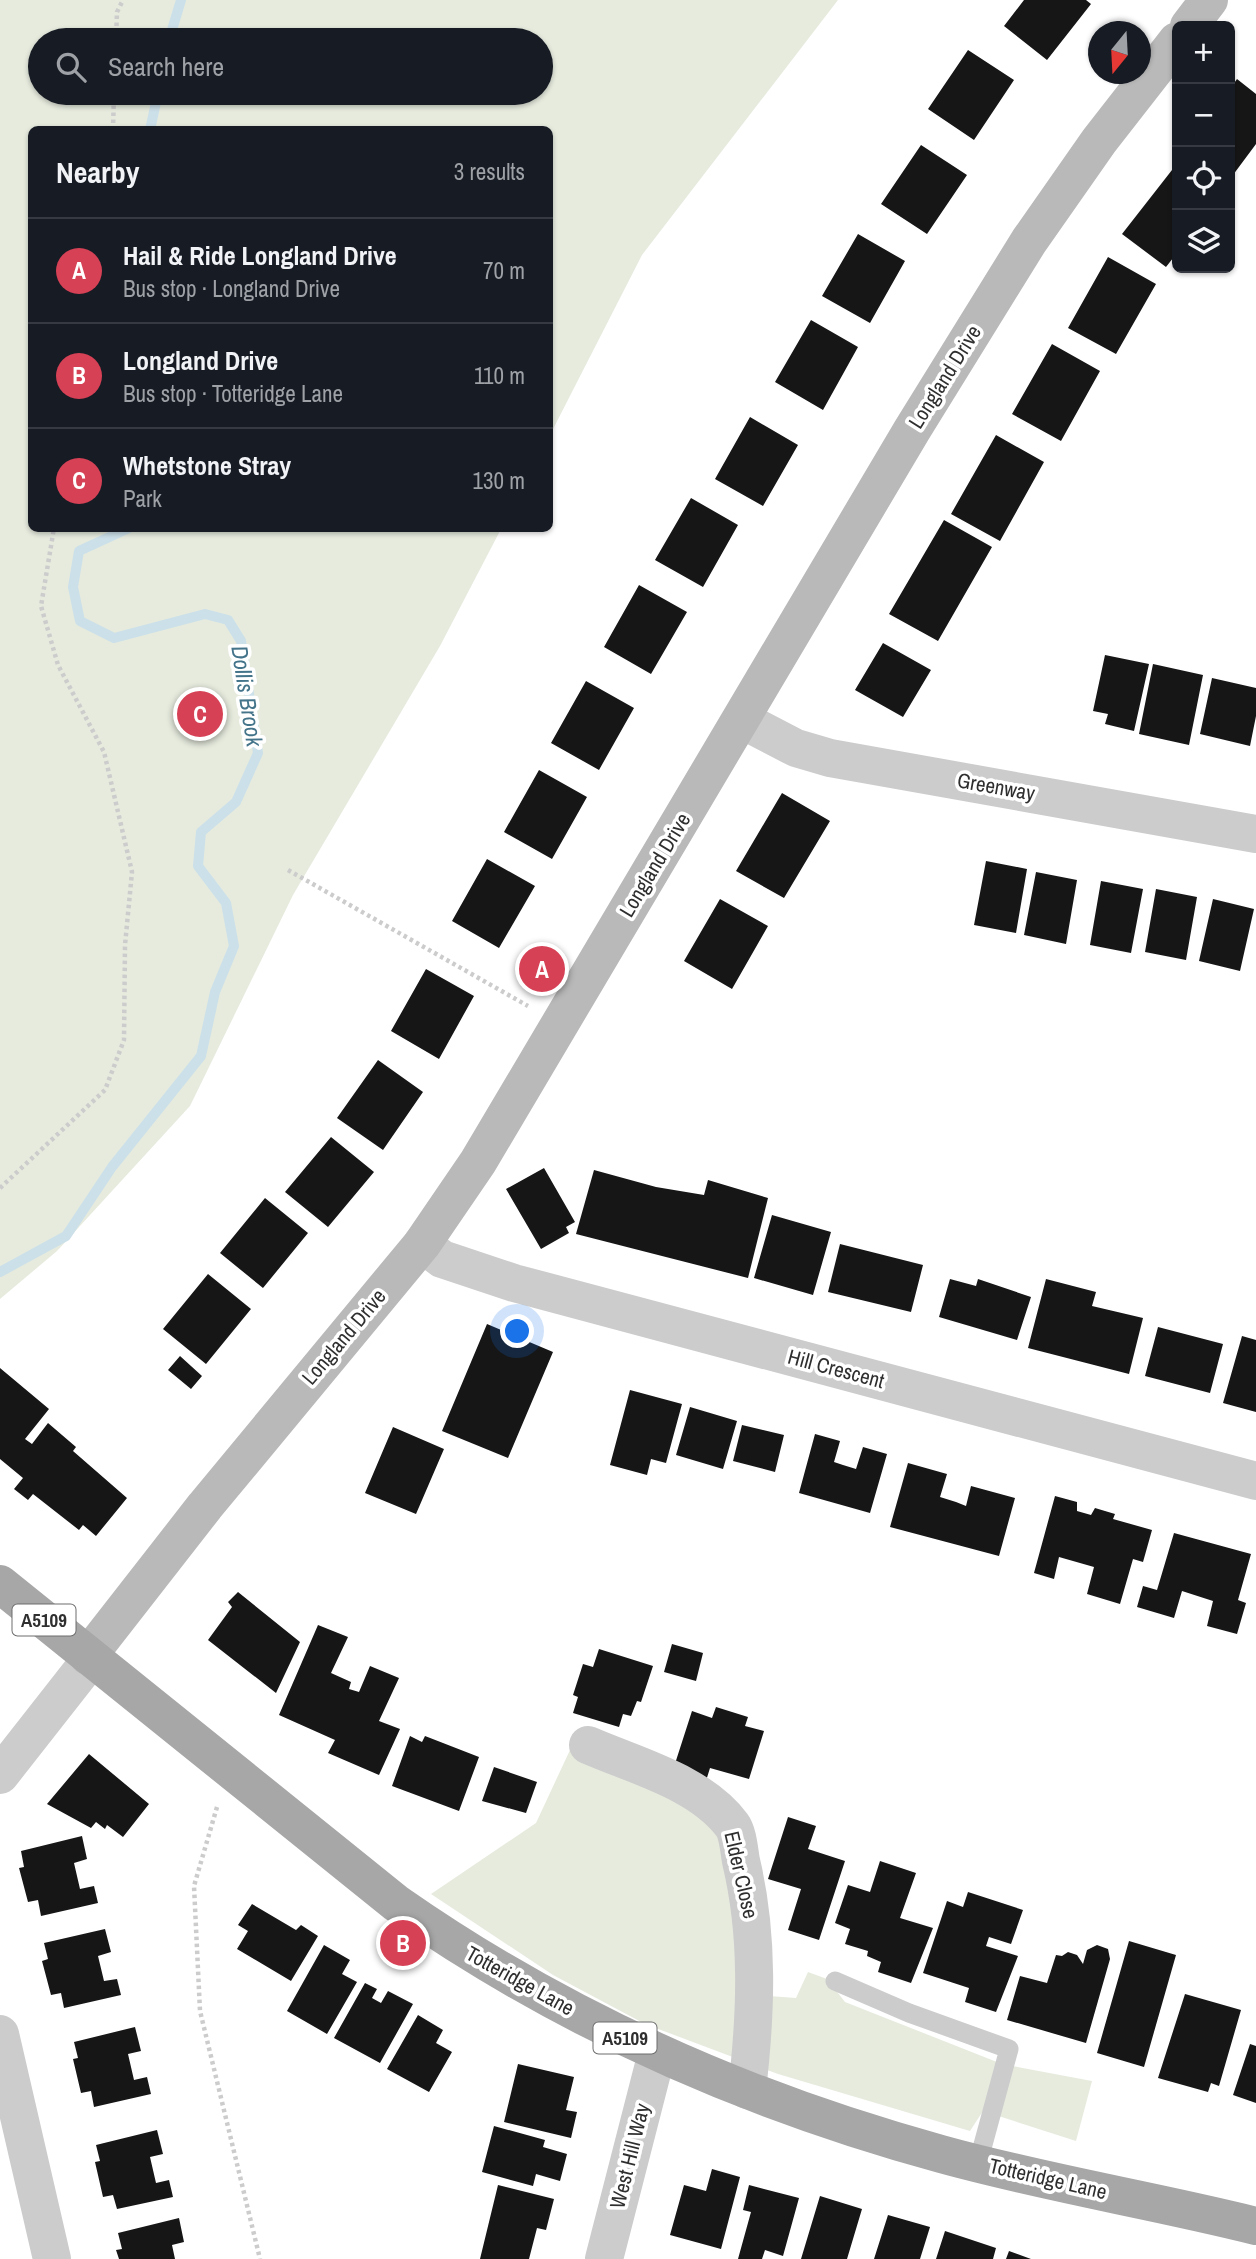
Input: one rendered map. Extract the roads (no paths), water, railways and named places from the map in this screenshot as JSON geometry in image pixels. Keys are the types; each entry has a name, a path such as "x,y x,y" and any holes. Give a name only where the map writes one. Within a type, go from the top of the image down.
{"main road":[{"name":"Totteridge Lane","path":"0,1584 396,1903 462,1949 657,2053 747,2090 853,2127 978,2163 1256,2226"}],"street":[{"path":"1193,21 1209,0"},
{"name":"Longland Drive","path":"90,1658 205,1506 422,1244 478,1163 912,430 1029,242 1099,141 1172,47"},
{"name":"Greenway","path":"742,720 796,748 830,758 1256,834"},
{"name":"Hill Crescent","path":"422,1244 442,1259 514,1283 1256,1481"},
{"path":"0,1775 90,1658"},
{"name":"Elder Close","path":"588,1745 698,1793 733,1826 752,1905 755,1957 747,2090"},
{"path":"0,2034 52,2259"},
{"name":"West Hill Way","path":"604,2259 657,2053"}],"lane":[{"path":"835,1981 909,2013 1009,2049 978,2163"}],"waterway":[{"name":"Dollis Brook","path":"173,28 181,0"},
{"name":"Dollis Brook","path":"151,126 155,105"},
{"name":"Dollis Brook","path":"0,1272 66,1236 112,1167 201,1056 215,992 234,946 226,903 198,866 201,832 236,802 258,753 241,641 228,620 205,614 114,638 80,621 73,587 79,551 120,532"}],"place":[{"name":"Whetstone Stray","path":"200,714"},
{"name":"Hail & Ride Longland Drive","path":"542,969"},
{"name":"Longland Drive","path":"403,1943"}]}
